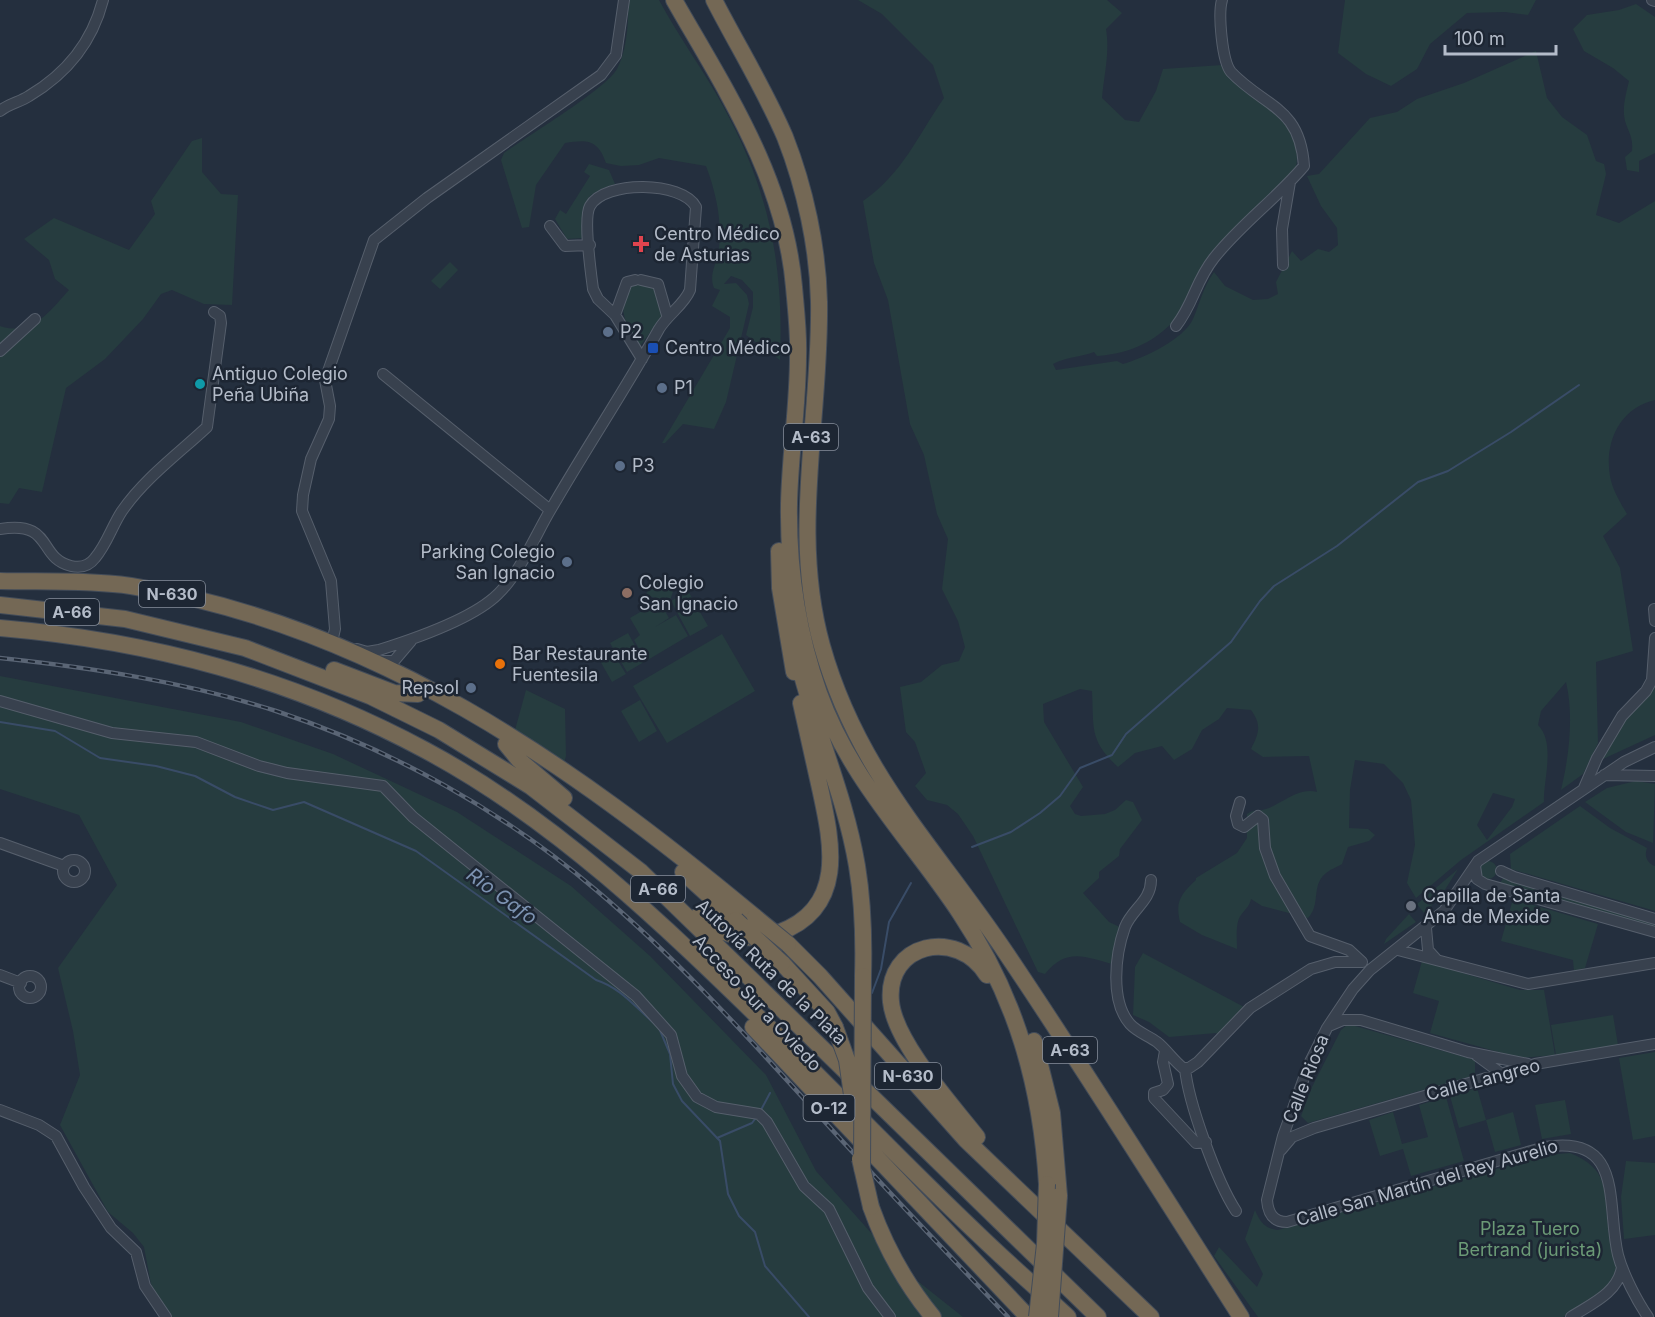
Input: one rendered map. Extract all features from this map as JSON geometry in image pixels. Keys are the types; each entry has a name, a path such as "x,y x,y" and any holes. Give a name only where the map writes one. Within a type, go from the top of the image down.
{"highway":[{"name":"A-63","path":"674,0 724,83 761,157 777,201 794,284 799,356 789,504 790,552 797,607 807,654 835,732 855,768 874,799 960,913 991,965 1018,1025 1029,1065 1044,1143 1047,1184 1045,1244 1037,1317"},
{"name":"A-63","path":"714,0 785,139 813,239 819,300 819,361 807,486 806,532 810,579 821,644 835,687 867,758 939,863 1004,950 1241,1317"},
{"path":"640,871 713,928 738,936 767,936 785,930 811,911 825,890 832,865 832,843 785,629 779,551 794,284"},
{"path":"779,551 788,615 804,682 827,751 857,866 864,939 862,1169"},
{"name":"N-630","path":"0,581 129,586 249,615 335,643 383,662 435,690 531,748 658,837 788,944 820,976 966,1140 1151,1317"},
{"name":"Autovía Ruta de la Plata","path":"0,605 125,620 214,639 318,674 429,724 530,786 640,871 1099,1317"},
{"name":"A-66","path":"0,628 75,634 168,652 238,671 360,718 426,750 477,781 532,819 631,898 710,971 981,1238 1068,1317"},
{"path":"214,639 243,643 310,662 368,681 394,693 418,694"},
{"path":"506,744 519,760 566,800 603,841"},
{"name":"N-630","path":"579,780 782,963 827,1012 835,1026 847,1060 862,1169 871,1208 893,1262 933,1317"},
{"path":"939,863 996,954 1026,1016 1042,1070 1052,1113 1059,1196 1050,1317"},
{"name":"Acceso Sur a Oviedo","path":"631,898 1028,1317"},
{"path":"1029,1065 995,988 973,957 953,947 934,945 915,952 901,965 893,981 890,1000 896,1022 904,1038 934,1082 1034,1204"},
{"path":"1193,1242 1248,1317"}],"street":[{"path":"0,111 25,99 59,76 89,38 103,0"},
{"path":"624,0 616,55 611,66 427,198 374,240 325,380 330,406 329,419 311,459 303,495 302,511 331,581 335,643 367,652 392,646 469,614 499,594 642,359 667,315 687,298 690,290 696,213 693,202 667,189 616,189 603,194 589,207 593,289 598,298 615,315 642,359"},
{"path":"1176,326 1188,311 1198,280 1213,259 1257,211 1290,182 1304,166 1303,154 1294,128 1275,105 1230,70 1222,43 1222,0"},
{"path":"1282,265 1282,229 1290,182"},
{"path":"550,225 565,246 590,245"},
{"path":"615,315 627,282 638,280 658,284 667,315"},
{"path":"0,529 14,526 30,529 41,536 54,557 64,564 82,567 93,561 122,511 156,472 207,427 221,323 220,316 214,312"},
{"path":"0,351 35,319"},
{"path":"383,374 550,510"},
{"path":"1654,609 1655,621"},
{"path":"383,662 421,634"},
{"path":"1584,789 1597,758 1622,716 1646,691 1652,680 1655,638"},
{"path":"383,662 392,646"},
{"path":"0,701 112,733 196,742 259,766 383,786 412,817 636,996 671,1035 682,1076 697,1097 716,1107 759,1114 767,1122 804,1186 829,1209 868,1288 890,1317"},
{"path":"1655,747 1604,775 1475,866 1475,875 1486,883 1655,932"},
{"path":"1604,775 1655,776"},
{"path":"1240,802 1236,816 1238,824 1244,827 1258,816 1263,820 1266,848 1275,876 1310,936 1349,950 1370,970"},
{"path":"0,843 64,866"},
{"path":"1486,883 1499,878 1503,846"},
{"path":"1487,858 1514,878 1655,919"},
{"name":"Calle Riosa","path":"1268,1210 1267,1200 1293,1107 1309,1064 1327,1028 1353,989 1370,970 1426,928 1444,911 1458,892 1465,877 1475,866"},
{"path":"1150,880 1146,899 1125,928 1119,962 1118,999 1122,1015 1132,1027 1160,1044 1165,1052 1185,1068 1189,1098 1226,1195 1236,1211"},
{"name":"Calle Riosa","path":"1458,892 1486,883"},
{"path":"1426,928 1428,950 1437,960"},
{"path":"1398,950 1528,984 1655,963"},
{"path":"1185,1068 1198,1062 1250,1008 1311,969 1335,962 1361,962"},
{"path":"0,975 21,982"},
{"path":"1353,989 1351,1011 1361,1020"},
{"path":"1327,1028 1343,1020 1361,1020 1468,1052 1535,1064"},
{"name":"Calle Langreo","path":"1278,1155 1292,1137 1314,1128 1535,1064 1655,1044"},
{"path":"1165,1052 1163,1062 1168,1084 1163,1090 1154,1093 1154,1098 1196,1143 1200,1145 1206,1142"},
{"path":"1468,1052 1502,1074"},
{"path":"1479,1080 1483,1061"},
{"path":"1293,1107 1296,1118 1304,1126 1314,1128"},
{"path":"0,1110 39,1125 56,1136 84,1187 111,1228 136,1252 145,1286 165,1317"},
{"name":"Calle San Martín del Rey Aurelio","path":"1268,1210 1274,1218 1287,1222 1545,1147 1568,1144 1592,1155 1609,1176 1614,1233 1622,1267 1648,1317"},
{"path":"1571,1317 1613,1289 1621,1277 1622,1267"},
{"path":"1613,1289 1626,1291 1637,1299"}],"green space":[{"path":"628,0 659,0 723,106 739,137 762,198 776,260 779,292 780,360 746,335 753,307 753,292 742,280 731,276 724,284 736,283 747,295 749,304 726,402 714,429 683,424 665,443 662,443 730,328 730,317 712,306 720,290 714,288 712,278 718,253 720,227 715,196 706,166 659,158 639,165 621,166 606,163 603,155 591,143 580,141 565,143 536,185 529,227 522,228 501,160 504,153 610,78 617,69 623,53 627,35"},
{"path":"858,0 1107,0 1122,13 1106,29 1107,55 1102,98 1125,120 1139,122 1156,91 1163,69 1222,65 1272,110 1292,135 1296,150 1296,168 1245,220 1186,307 1170,325 1150,340 1127,351 1097,356 1094,352 1068,358 1053,364 1056,370 1117,361 1123,364 1162,347 1181,334 1193,319 1207,283 1214,272 1225,286 1253,300 1268,299 1278,294 1276,282 1292,251 1301,261 1318,249 1329,252 1338,245 1337,228 1321,206 1307,176 1319,174 1370,118 1397,112 1417,99 1464,83 1536,51 1547,98 1562,117 1587,135 1596,161 1604,164 1606,174 1596,215 1619,223 1655,201 1655,400 1632,410 1617,428 1612,439 1610,476 1614,491 1627,514 1603,536 1620,568 1633,651 1596,662 1598,743 1583,774 1561,790 1570,736 1570,708 1566,682 1541,711 1538,725 1543,733 1548,752 1544,802 1461,860 1416,898 1407,883 1415,845 1411,800 1403,783 1384,764 1355,760 1350,790 1349,828 1368,829 1375,835 1369,841 1348,847 1342,864 1325,874 1318,884 1314,907 1308,918 1262,906 1251,899 1238,922 1237,949 1202,935 1180,922 1178,909 1180,898 1196,878 1237,853 1247,838 1247,814 1272,807 1303,792 1317,792 1309,756 1263,757 1251,749 1258,725 1251,710 1227,708 1219,719 1202,730 1192,749 1174,760 1162,746 1135,753 1118,767 1102,749 1095,733 1092,691 1080,689 1043,704 1044,722 1083,787 1070,806 1075,814 1081,816 1105,814 1115,810 1126,800 1133,802 1142,820 1120,849 1119,856 1099,872 1099,878 1083,893 1109,922 1122,928 1115,965 1077,956 1061,960 1045,974 1038,972 973,836 958,814 947,805 927,800 915,786 926,773 915,742 906,732 900,687 921,682 942,665 959,661 965,647 958,621 942,589 948,539 937,514 924,455 910,424 888,300 874,263 863,201 889,179 944,98 933,65 882,14","holes":["1493,793 1515,799 1512,807 1487,840 1477,825"]},
{"path":"1345,0 1536,0 1528,15 1505,12 1467,13 1430,44 1417,69 1391,86 1366,74 1338,53"},
{"path":"1636,4 1655,17 1655,153 1639,161 1639,172 1627,170 1625,157 1632,151 1632,140 1624,113 1629,81 1613,68 1584,51 1573,29 1587,15 1619,10"},
{"path":"202,138 202,172 221,194 238,195 232,305 204,304 172,290 161,294 143,319 105,359 66,388 42,492 19,488 9,504 0,503 0,326 22,328 31,325 47,314 69,290 55,279 49,260 24,239 54,218 129,250 155,214 151,201 192,141"},
{"path":"589,164 609,170 615,184 593,194 588,199 585,210 584,238 567,239 555,219 560,210 566,214 590,176 584,172"},
{"path":"450,262 458,270 440,289 431,281"},
{"path":"633,283 654,285 662,312 661,317 641,345 632,335 623,307"},
{"path":"651,581 674,589 669,603 646,595"},
{"path":"688,591 708,626 690,636 671,601"},
{"path":"659,601 669,618 655,627 676,615 688,636 646,661 634,640 640,635 630,618"},
{"path":"628,633 644,662 627,672 610,643"},
{"path":"722,634 755,691 667,743 633,686"},
{"path":"612,651 626,674 612,682 599,659"},
{"path":"1655,675 1655,735 1603,759 1601,754"},
{"path":"0,676 241,722 333,754 457,812 571,886 650,956 766,1075 816,1171 905,1271 963,1317 169,1317 151,1284 144,1247 133,1233 108,1212 60,1125 80,1075 73,1031 58,968 117,885 79,815 0,789"},
{"path":"526,690 565,709 566,756 564,763 515,730"},
{"path":"640,700 657,731 639,742 621,711"},
{"path":"1636,781 1655,784 1653,843 1626,832 1585,802 1607,788"},
{"path":"1580,806 1610,828 1647,848 1647,859 1655,866 1655,911 1511,869 1510,854"},
{"path":"1488,861 1494,864 1497,870 1494,876 1488,879 1482,876 1479,870 1482,864"},
{"path":"1458,869 1441,896 1424,913 1417,904"},
{"path":"1504,877 1655,923 1655,928 1500,883"},
{"path":"1513,899 1598,924 1585,968 1574,971 1573,960 1501,941"},
{"path":"1409,914 1416,922 1384,944 1386,939"},
{"path":"1143,953 1244,1007 1218,1035 1216,1033 1169,1037 1149,1022 1133,1015 1135,967"},
{"path":"1422,961 1520,990 1544,990 1555,1055 1520,1058 1430,1033 1439,1001 1413,993"},
{"path":"1613,1015 1618,1045 1556,1055 1551,1025"},
{"path":"1348,1024 1475,1060 1475,1075 1308,1123 1301,1116 1312,1087 1341,1030"},
{"path":"1655,1052 1655,1136 1633,1140 1619,1058"},
{"path":"1477,1088 1486,1120 1459,1128 1450,1096"},
{"path":"1446,1097 1464,1161 1411,1176 1403,1149 1380,1156 1369,1120 1393,1112 1402,1144 1428,1137 1419,1105"},
{"path":"1565,1100 1571,1134 1542,1139 1535,1105"},
{"path":"1513,1112 1521,1145 1495,1152 1486,1120"},
{"name":"Plaza Tuero Bertrand (jurista)","path":"1570,1153 1592,1166 1602,1182 1605,1191 1610,1244 1618,1273 1611,1285 1563,1317 1258,1317 1214,1256 1219,1247 1257,1287 1263,1274 1245,1239 1255,1210 1264,1224 1278,1230 1547,1155"},
{"path":"1626,1161 1655,1163 1655,1235 1624,1239 1621,1197"}],"waterway":[{"path":"972,847 1011,832 1040,813 1060,796 1080,768 1112,755 1126,734 1231,642 1260,601 1274,586 1337,546 1418,482 1448,471 1511,432 1579,385"},
{"name":"Río Gafo","path":"0,722 55,731 100,758 156,766 195,776 235,797 273,810 304,802 416,851 596,980 620,993 655,1024"},
{"path":"872,993 881,969 889,922 911,883"},
{"name":"Río Gafo","path":"659,1028 670,1054 673,1084 682,1101 720,1141 728,1194 739,1216 755,1232 765,1266 809,1317"},
{"path":"762,1108 770,1093"},
{"path":"717,1138 752,1123 755,1119"}],"railway":[{"path":"0,658 140,677 208,692 276,711 319,726 403,764 444,785 523,834 596,890 699,986 1008,1317"}],"place":[{"name":"Centro Médico de Asturias","path":"641,244"},
{"name":"P2","path":"608,332"},
{"name":"Centro Médico","path":"653,348"},
{"name":"Antiguo Colegio Peña Ubiña","path":"200,384"},
{"name":"P1","path":"662,388"},
{"name":"P3","path":"620,466"},
{"name":"Parking Colegio San Ignacio","path":"567,562"},
{"name":"Colegio San Ignacio","path":"627,593"},
{"name":"Bar Restaurante Fuentesila","path":"500,664"},
{"name":"Repsol","path":"471,688"},
{"name":"Capilla de Santa Ana de Mexide","path":"1411,906"}]}
